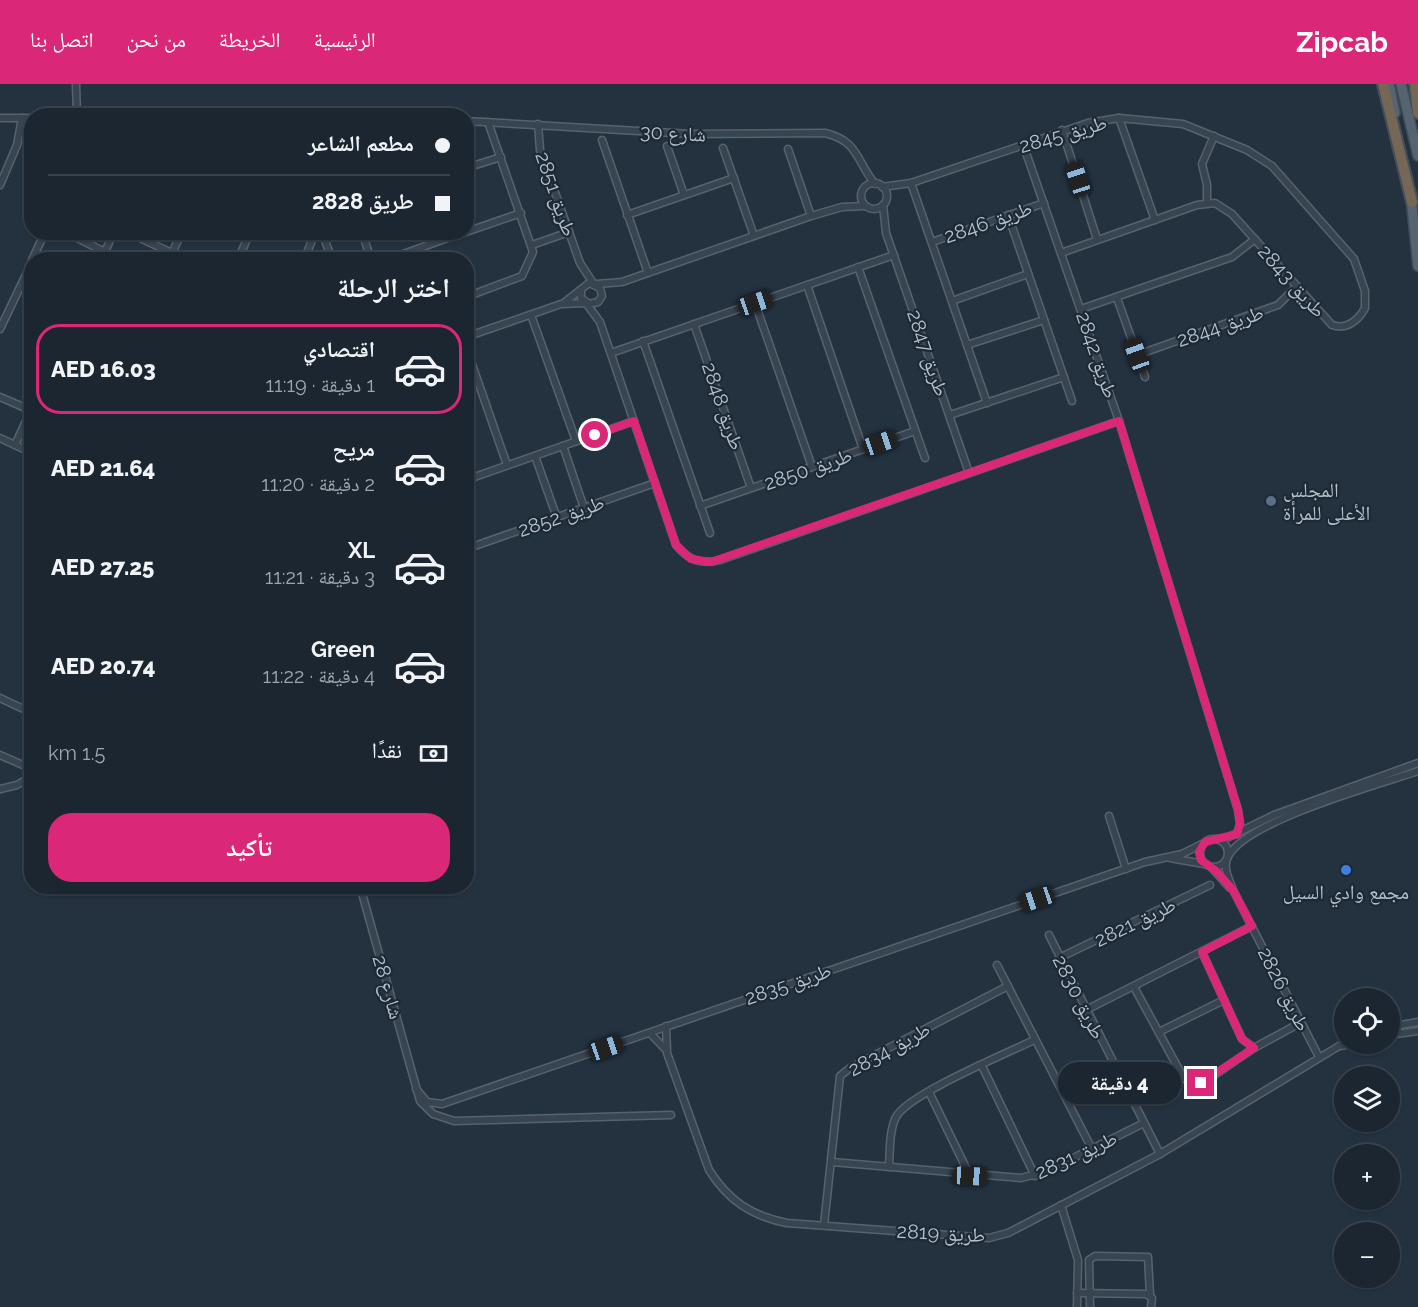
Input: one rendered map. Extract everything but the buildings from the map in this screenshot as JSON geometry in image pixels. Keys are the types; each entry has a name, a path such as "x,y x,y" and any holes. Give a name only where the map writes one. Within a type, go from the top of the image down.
{"highway":[{"path":"1383,84 1412,202"},
{"path":"1415,84 1418,113"}],"main road":[{"path":"1389,84 1412,202 1418,267"},
{"path":"1401,84 1418,156"}],"street":[{"path":"75,84 76,108"},
{"path":"0,118 22,118 17,146 0,185"},
{"path":"1119,118 1155,220"},
{"name":"طريق 2845","path":"865,187 909,183 1062,130 1119,118 1183,124 1247,150 1272,166 1354,259 1365,291"},
{"name":"شارع 30","path":"474,121 700,135 825,133 849,143 856,150 864,168 879,185 884,201"},
{"path":"474,294 522,276 530,262 532,245 488,122"},
{"name":"طريق 2851","path":"538,124 540,150 568,232 580,263 595,284"},
{"path":"1062,130 1097,240"},
{"path":"1061,253 1207,202 1207,185 1202,164 1214,136"},
{"path":"602,140 648,273"},
{"name":"طريق 2842","path":"1023,144 1119,421 1238,810 1240,824 1237,834"},
{"path":"667,146 684,195"},
{"path":"723,148 754,236"},
{"path":"788,149 811,216"},
{"path":"474,165 501,157"},
{"name":"شارع 30","path":"864,168 865,187"},
{"path":"627,215 734,178"},
{"name":"طريق 2845","path":"868,207 884,201 909,183"},
{"name":"طريق 2846","path":"909,183 932,242 987,403"},
{"path":"842,207 861,193 865,187"},
{"name":"طريق 2847","path":"861,193 886,233 969,473"},
{"name":"طريق 2847","path":"884,201 886,233"},
{"name":"طريق 2843","path":"1207,202 1225,208 1296,287 1336,327 1353,323 1362,314 1365,308 1365,291"},
{"name":"طريق 2846","path":"932,242 1044,203"},
{"path":"474,334 561,304 582,289 595,284 622,282 842,207 868,207"},
{"path":"474,229 521,213"},
{"name":"طريق 2842","path":"1008,215 1072,401"},
{"path":"532,245 568,232"},
{"path":"1081,309 1232,257 1255,239"},
{"path":"81,240 105,252 110,240"},
{"path":"145,240 170,252"},
{"path":"409,252 443,240"},
{"path":"611,353 894,255"},
{"name":"طريق 2851","path":"580,263 582,289"},
{"path":"858,267 925,458"},
{"path":"952,301 1028,274"},
{"path":"0,329 24,278"},
{"path":"561,304 586,303 592,305 622,282"},
{"path":"595,284 601,298 600,322"},
{"path":"807,285 863,449"},
{"name":"طريق 2844","path":"1137,355 1278,305 1296,287"},
{"path":"582,289 581,298 600,322 676,545 691,559 700,562 720,560 1119,421"},
{"path":"1117,298 1145,377"},
{"path":"755,303 812,467"},
{"path":"531,315 576,441"},
{"path":"967,345 1044,320"},
{"name":"طريق 2848","path":"694,324 751,488"},
{"path":"644,341 710,533"},
{"path":"474,370 507,465"},
{"path":"950,415 1064,377"},
{"path":"0,397 24,406"},
{"path":"474,477 634,421"},
{"path":"15,445 24,425"},
{"name":"طريق 2850","path":"700,506 915,431"},
{"path":"0,438 24,449"},
{"path":"563,446 584,508"},
{"path":"535,456 557,518"},
{"name":"طريق 2852","path":"474,546 655,483"},
{"path":"0,698 24,709"},
{"path":"0,755 24,766"},
{"path":"1418,763 1274,815 1252,830 1235,846 1222,865 1209,867 1199,856 1202,844 1208,839 1217,839 1252,830 1418,771"},
{"path":"0,789 24,781"},
{"name":"طريق 2842","path":"1238,810 1252,830"},
{"path":"1109,816 1126,869"},
{"path":"1217,839 1226,846 1227,858"},
{"name":"طريق 2835","path":"416,1089 427,1102 442,1104 1202,844"},
{"name":"طريق 2835","path":"1167,857 1196,861 1209,867"},
{"name":"طريق 2826","path":"1227,858 1226,866 1233,890 1319,1057"},
{"name":"طريق 2826","path":"1209,867 1233,890"},
{"name":"طريق 2821","path":"1059,958 1210,885"},
{"name":"شارع 28","path":"362,894 416,1089 426,1109 442,1119 454,1121 670,1115"},
{"path":"1086,1010 1252,926"},
{"name":"طريق 2830","path":"1049,935 1160,1154"},
{"path":"1202,952 1242,1039 1254,1048"},
{"path":"997,965 1092,1149"},
{"name":"طريق 2834","path":"824,1225 832,1162 837,1087 845,1071 1008,986"},
{"path":"1134,987 1185,1079 1194,1084 1207,1080 1254,1048 1300,1023"},
{"path":"1159,1032 1224,1000"},
{"path":"1400,1025 1418,1022"},
{"path":"1407,1023 1408,1032"},
{"name":"طريق 2819","path":"666,1026 667,1053 701,1153 719,1185 730,1198 758,1215 787,1222 989,1238 1008,1233 1160,1154 1334,1049"},
{"path":"1400,1033 1418,1031"},
{"name":"طريق 2819","path":"650,1032 667,1053"},
{"path":"889,1167 898,1114 907,1105 1034,1040"},
{"path":"982,1066 1035,1176"},
{"path":"929,1092 970,1176"},
{"name":"طريق 2831","path":"832,1162 970,1176 1021,1178 1035,1176 1144,1123"},
{"path":"1061,1205 1078,1260 1077,1307"},
{"path":"1090,1307 1091,1257 1146,1256 1149,1260 1151,1307"},
{"path":"1077,1293 1150,1295"}],"place":[{"name":"المجلس الأعلى للمرأة","path":"1271,501"},
{"name":"مجمع وادي السيل","path":"1346,870"}],"route":[{"path":"595,435 634,421 676,545 691,559 711,562 1119,421 1238,810 1240,824 1237,834 1208,839 1202,844 1199,856 1203,863 1216,871 1233,890 1252,926 1202,952 1242,1039 1254,1048 1201,1083"}]}
